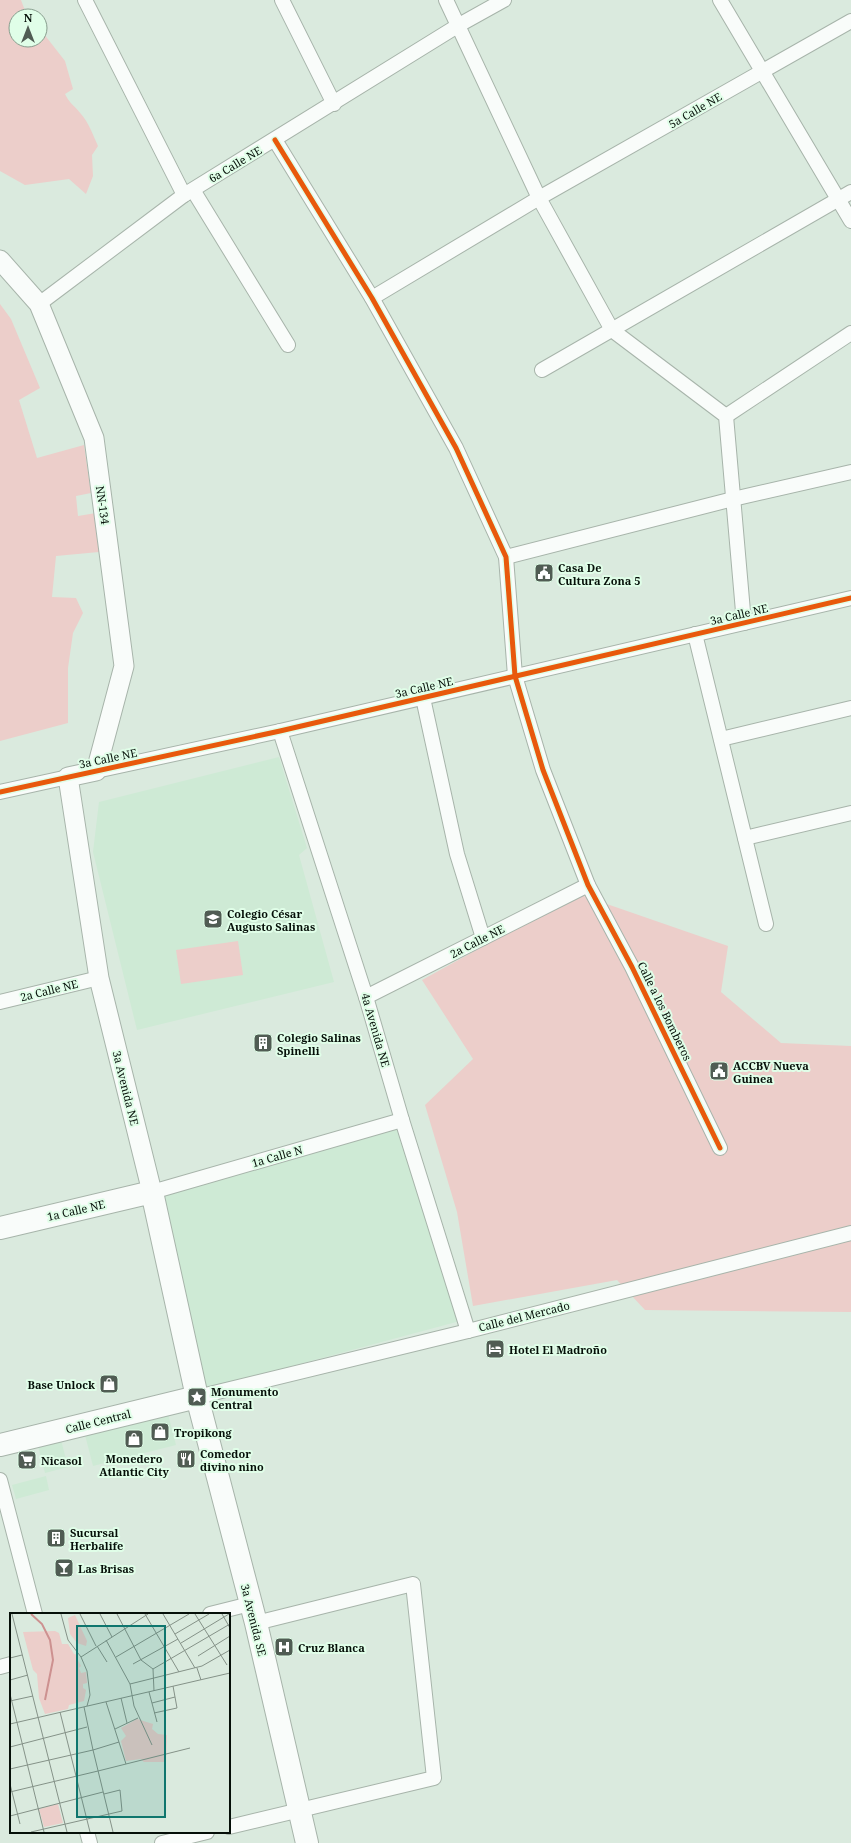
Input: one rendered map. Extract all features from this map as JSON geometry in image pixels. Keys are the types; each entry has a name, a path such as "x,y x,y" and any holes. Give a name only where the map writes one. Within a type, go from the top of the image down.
{"highway":[{"name":"1a Calle NE","path":"0,1228 152,1192"},
{"name":"3a Avenida NE","path":"152,1192 197,1397"},
{"name":"Calle Central","path":"0,1445 197,1397"},
{"name":"3a Avenida SE","path":"197,1397 253,1614 307,1843"}],"street":[{"path":"85,0 188,192 288,345"},
{"path":"282,0 334,104"},
{"path":"446,0 539,198 612,330 726,416 744,623"},
{"name":"6a Calle NE","path":"39,304 188,192 504,0"},
{"path":"720,0 764,71 851,221"},
{"name":"5a Calle NE","path":"372,298 539,198 851,21"},
{"path":"275,140 372,298 456,448 506,557 733,499 851,472"},
{"path":"542,370 851,192"},
{"name":"NN-134","path":"0,260 39,304 94,438 124,666 96,771"},
{"path":"726,416 851,333"},
{"name":"Calle a los Bomberos","path":"506,557 514,676 543,770 588,885 632,967 720,1148"},
{"name":"3a Calle NE","path":"0,792 280,731 851,598"},
{"path":"695,634 766,924"},
{"path":"423,698 457,854 483,938"},
{"path":"721,739 851,708"},
{"name":"4a Avenida NE","path":"280,731 366,997 402,1120 468,1331"},
{"name":"3a Avenida NE","path":"68,777 99,978 152,1192"},
{"path":"745,838 850,815"},
{"name":"2a Calle NE","path":"366,997 588,885"},
{"name":"2a Calle NE","path":"0,1002 99,978"},
{"name":"1a Calle N","path":"152,1192 402,1120"},
{"name":"Calle del Mercado","path":"197,1397 468,1331 851,1232"},
{"path":"0,1480 35,1613"},
{"path":"230,1614 253,1614 413,1584 434,1778 230,1827"},
{"path":"0,1666 10,1664"},
{"path":"87,1833 90,1843"},
{"path":"162,1843 203,1833"}],"shaded area":[{"path":"0,0 21,0 24,8 8,8 8,48 48,48 48,39 65,61 73,89 65,94 68,100 86,121 98,146 92,155 93,176 86,194 69,179 25,185 0,171"},
{"path":"0,304 11,319 40,388 19,400 37,458 84,445 91,493 76,496 78,516 96,513 99,552 56,556 52,597 76,598 83,613 73,633 68,668 68,723 0,741"},
{"name":"Colegio César Augusto Salinas","path":"279,757 307,848 299,855 334,982 137,1030 93,852 99,802"},
{"path":"578,894 728,946 721,992 781,1043 851,1046 851,1312 645,1310 617,1280 473,1306 457,1212 425,1105 473,1059 422,980"},
{"path":"238,941 243,975 181,984 176,950"},
{"path":"401,1122 460,1321 199,1391 152,1192"},
{"path":"168,1414 176,1445 93,1466 85,1435"},
{"path":"61,1440 68,1467 45,1473 38,1446"},
{"path":"46,1476 49,1490 16,1499 12,1485"}],"cycle path":[{"path":"275,140 372,298 456,448 506,557 515,676 543,770 588,885 632,967 720,1148"},
{"path":"0,792 280,731 851,598"}],"place":[{"name":"Casa De Cultura Zona 5","path":"544,573"},
{"name":"Colegio César Augusto Salinas","path":"213,919"},
{"name":"Colegio Salinas Spinelli","path":"263,1043"},
{"name":"ACCBV Nueva Guinea","path":"719,1071"},
{"name":"Hotel El Madroño","path":"495,1349"},
{"name":"Base Unlock","path":"109,1384"},
{"name":"Monumento Central","path":"197,1397"},
{"name":"Tropikong","path":"160,1432"},
{"name":"Monedero Atlantic City","path":"134,1439"},
{"name":"Comedor divino nino","path":"186,1459"},
{"name":"Nicasol","path":"27,1460"},
{"name":"Sucursal Herbalife","path":"56,1538"},
{"name":"Las Brisas","path":"64,1568"},
{"name":"Cruz Blanca","path":"284,1647"}]}
